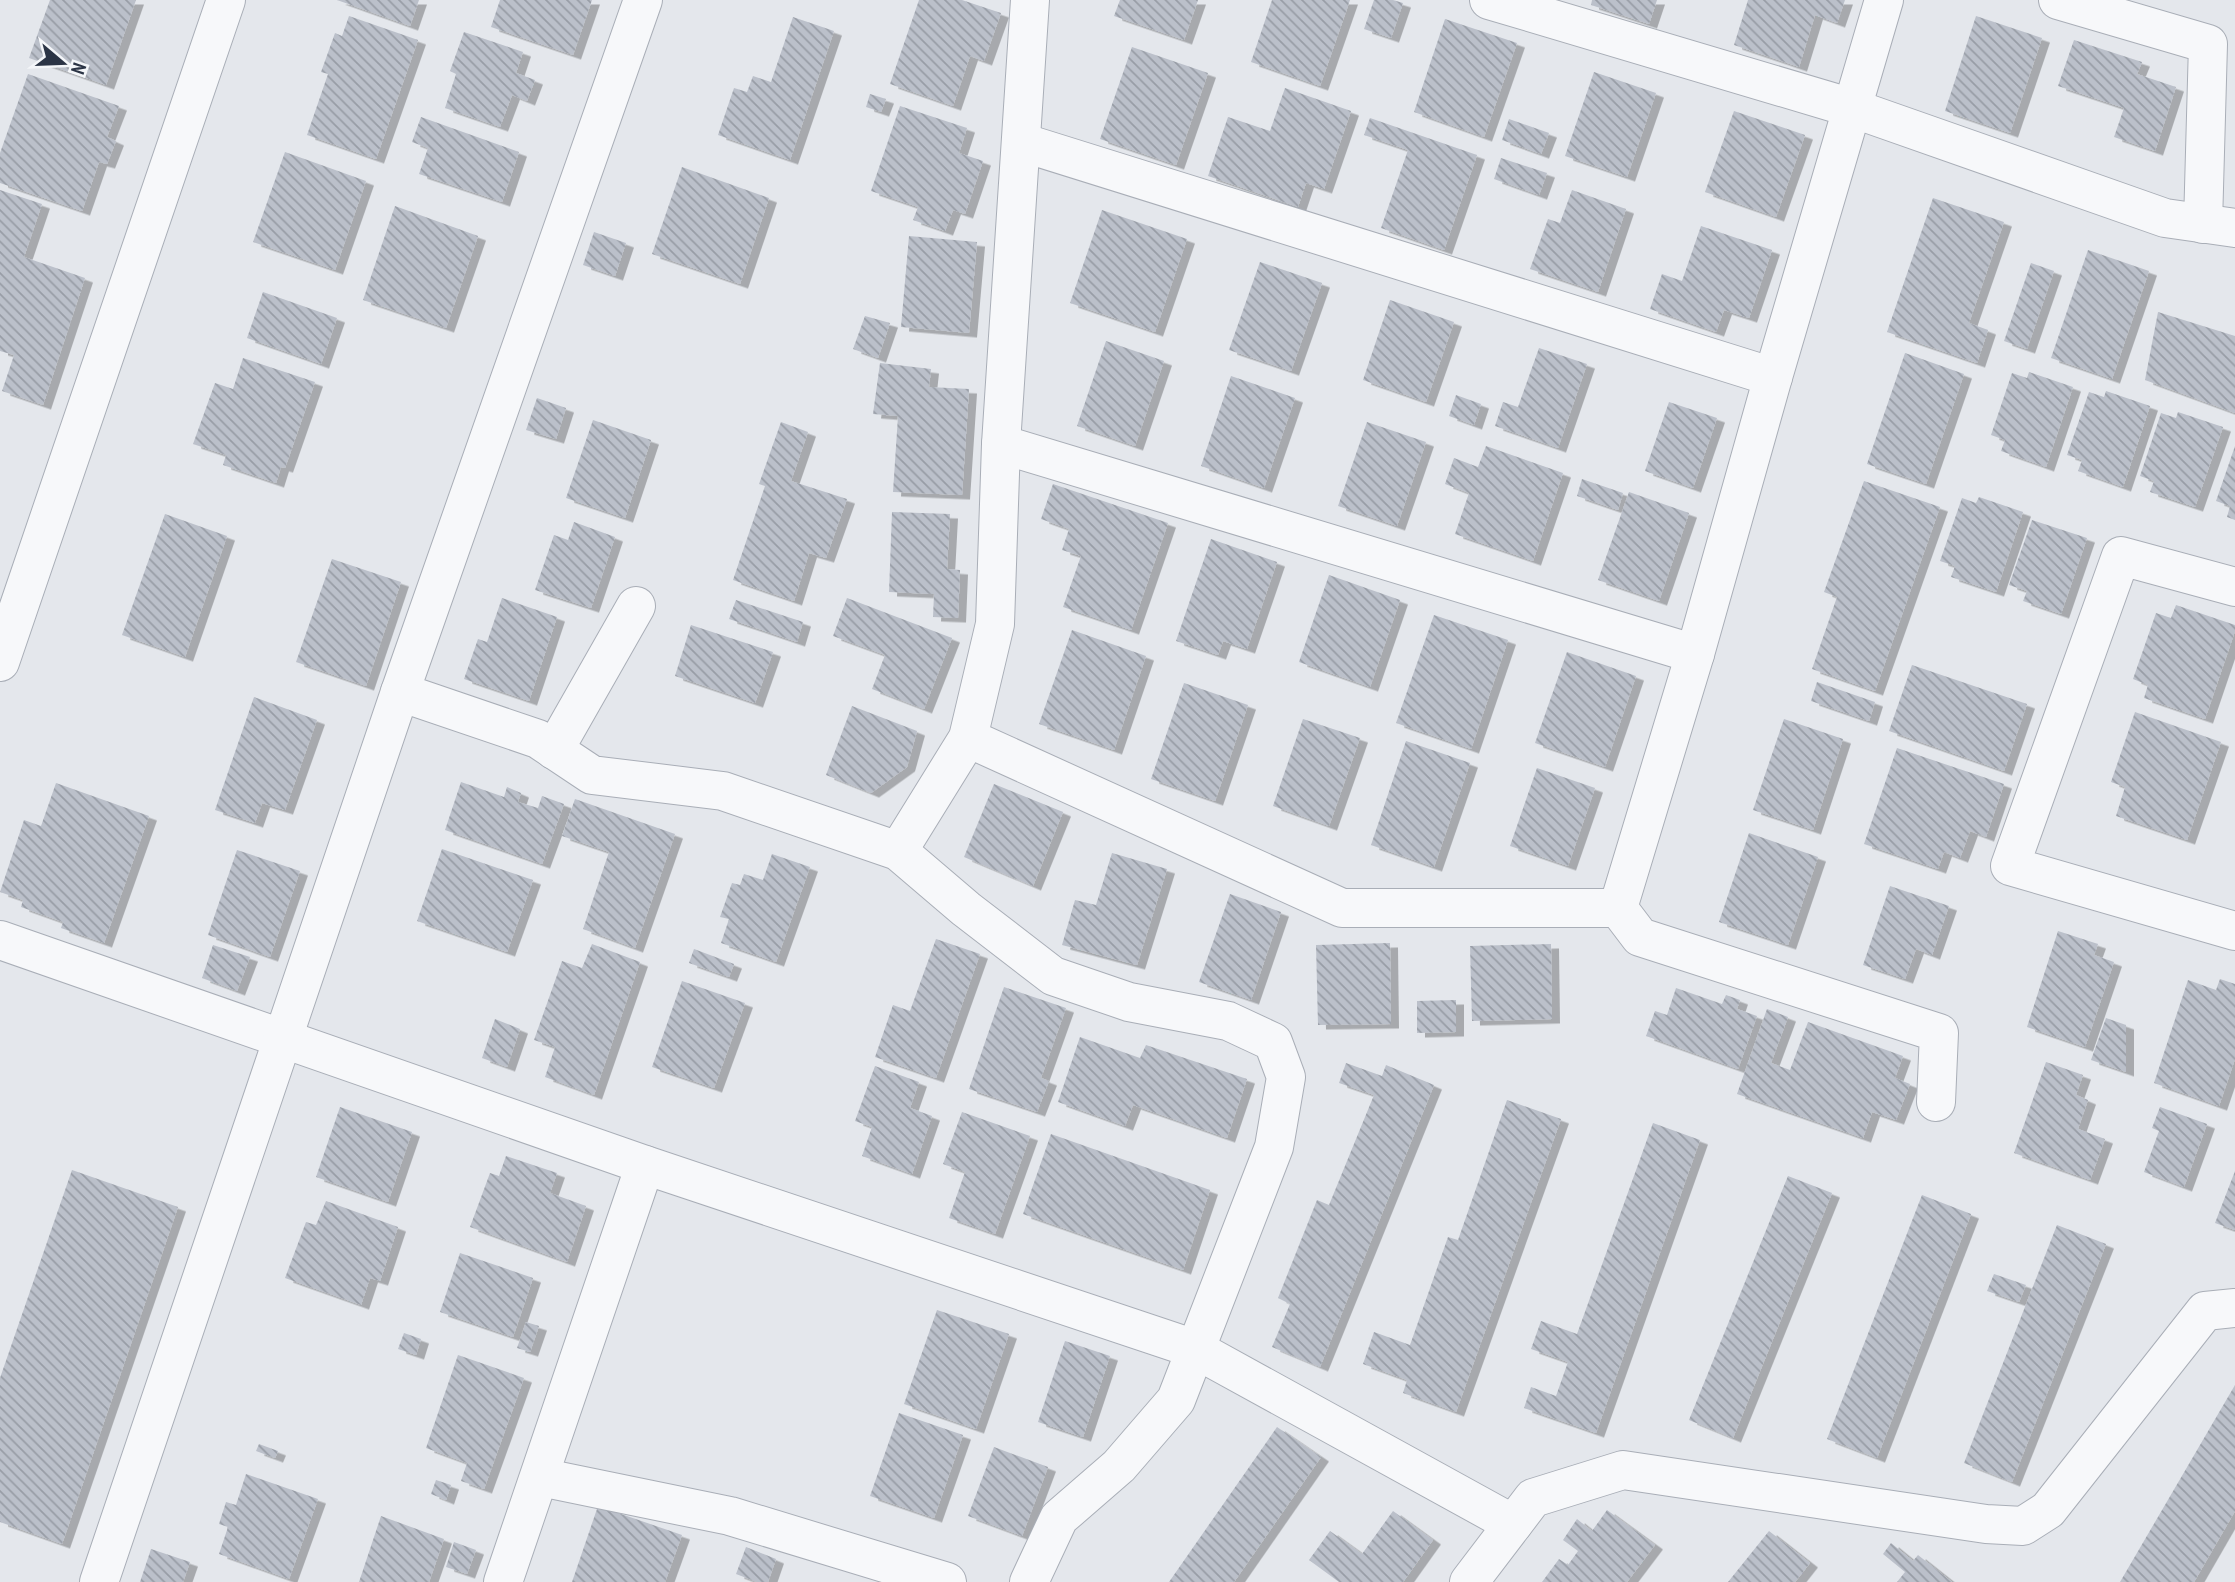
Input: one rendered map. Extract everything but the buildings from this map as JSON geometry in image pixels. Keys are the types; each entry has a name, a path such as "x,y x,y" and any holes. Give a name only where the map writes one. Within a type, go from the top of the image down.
{"street":[{"path":"0,662 226,0"},
{"path":"99,1582 400,692 643,0"},
{"path":"898,851 968,738 995,624 1001,444 1030,0"},
{"path":"1489,0 1852,108 2165,218 2219,226 2208,44 2058,0"},
{"path":"1618,908 1695,654 1884,0"},
{"path":"1021,142 1773,377"},
{"path":"1001,444 1695,654"},
{"path":"2235,587 2121,556 2010,866 2235,931"},
{"path":"554,750 636,606"},
{"path":"400,692 538,739 592,775 723,790 898,851 1053,976 1129,1002 1228,1021 1273,1042 1286,1077 1274,1147 1175,1400 1119,1466 1059,1518 1029,1582"},
{"path":"968,738 1342,908 1618,908"},
{"path":"1618,908 1640,937 1939,1033 1936,1102"},
{"path":"0,940 645,1166 1195,1349 1513,1524"},
{"path":"503,1582 645,1166"},
{"path":"1469,1582 1533,1498 1623,1470 1986,1524 2023,1526 2048,1510 2205,1311 2235,1308"},
{"path":"540,1477 730,1516 947,1582"}]}
